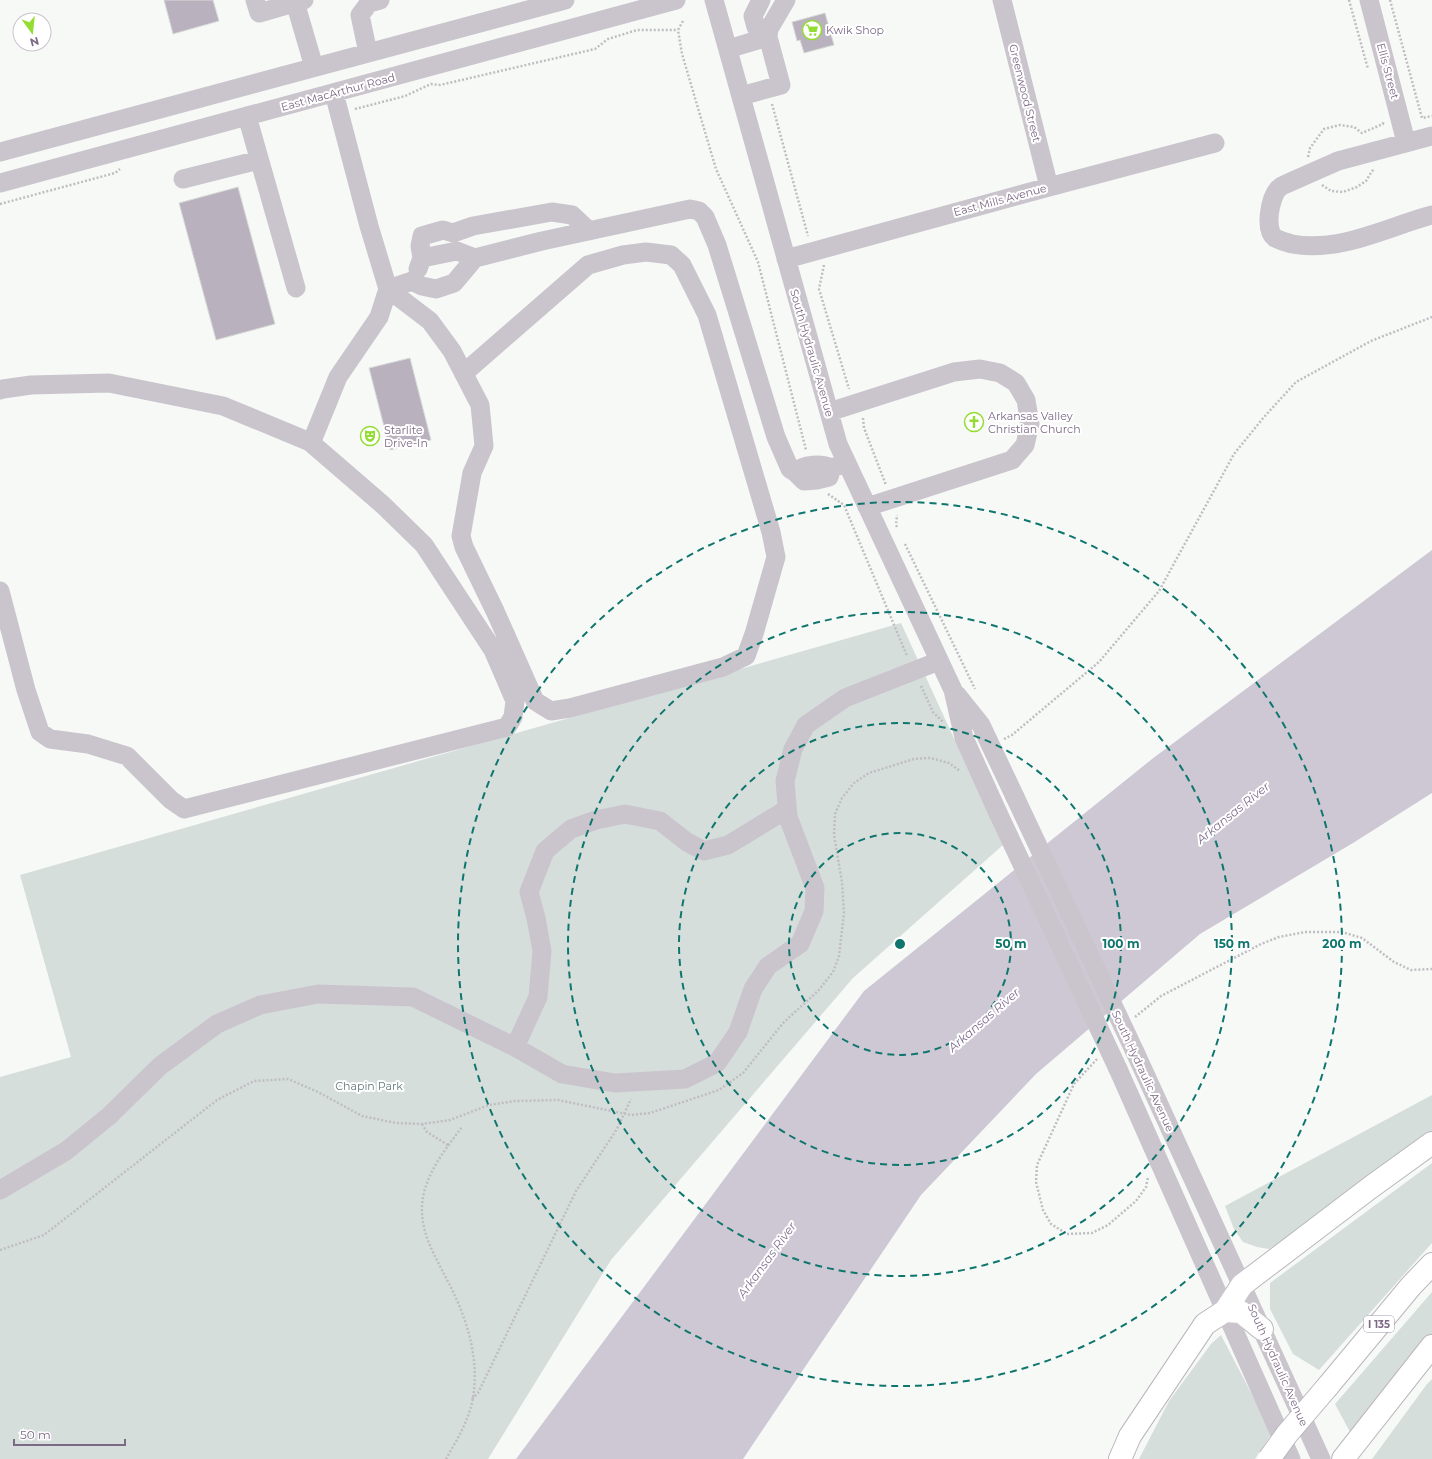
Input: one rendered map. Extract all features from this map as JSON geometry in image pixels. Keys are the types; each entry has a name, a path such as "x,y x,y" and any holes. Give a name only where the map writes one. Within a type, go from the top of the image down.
{"highway":[{"path":"1120,1459 1130,1436 1206,1324 1225,1311 1242,1285 1370,1187 1432,1143"},
{"name":"I 135","path":"1269,1459 1287,1434 1411,1286 1432,1264"},
{"path":"1225,1311 1241,1312 1262,1329"},
{"path":"1343,1459 1432,1346"}],"street":[{"path":"255,0 258,13 299,1 314,68"},
{"path":"368,53 358,7 380,0"},
{"path":"0,152 314,68 539,3 565,0"},
{"name":"East MacArthur Road","path":"0,183 676,0"},
{"name":"South Hydraulic Avenue","path":"714,0 838,444 839,466 867,507 953,690 964,738 1118,1069 1291,1459"},
{"path":"761,0 753,16 756,27 768,37"},
{"path":"741,96 781,85 768,37 770,28 786,0"},
{"name":"Greenwood Street","path":"1002,0 1049,186"},
{"name":"Ellis Street","path":"1369,0 1406,142"},
{"path":"728,49 768,37"},
{"path":"310,442 314,436 338,377 379,317 388,289 369,226 334,93"},
{"path":"247,116 296,288"},
{"path":"1432,136 1338,161 1286,184 1278,189 1273,200 1269,220 1270,230 1274,237 1292,244 1319,245 1341,243 1394,228 1432,215"},
{"name":"East Mills Avenue","path":"786,259 1049,186 1215,144"},
{"path":"183,179 259,160"},
{"path":"424,259 434,268 450,264 458,265 475,258 542,241 690,209 699,211 705,216 717,245 776,437 790,469 829,477 839,466"},
{"path":"388,289 412,281 424,259 422,236 443,230 453,232 473,226 552,212 572,215 590,231"},
{"path":"424,259 457,251 475,258"},
{"path":"388,289 430,321 452,351 480,406 484,446 472,473 461,536 464,547 495,611 535,701 551,711 570,708 723,667 746,656 776,557 771,532 707,315 682,265 671,255 646,252 623,255 588,265 464,373"},
{"path":"412,281 422,286 436,289 454,283 475,258"},
{"path":"829,412 954,372 980,369 1000,374 1016,383 1026,400 1030,424 1025,445 1012,460 867,507"},
{"path":"0,390 31,385 109,384 223,406 310,442 383,505 424,545 493,650 515,701 513,718 507,727 184,809 171,800 127,756 88,744 50,739 40,732 26,690 0,591"},
{"path":"0,1190 66,1151 109,1116 160,1066 217,1024 260,1005 318,994 413,997 516,1047 562,1074 615,1083 685,1079 717,1063 738,1032 753,989 768,966 800,944 814,911 815,888 788,817 785,781 793,749 806,725 845,698 939,661"},
{"name":"South Hydraulic Avenue","path":"953,690 981,725 1135,1052 1321,1459"},
{"path":"516,1047 538,997 542,951 536,918 529,892 545,852 550,847 571,829 596,820 625,814 660,821 687,842 704,851 728,845 787,809"}],"path":[{"path":"1349,0 1369,73"},
{"path":"1390,0 1422,118 1432,116"},
{"path":"684,21 678,30 682,54 716,169 758,262 808,473 820,489 844,505 907,657"},
{"path":"768,88 809,237"},
{"path":"1380,168 1372,171 1366,181 1357,187 1343,192 1331,191 1318,182 1312,173 1308,157 1310,148 1324,129 1340,125 1354,127 1362,133 1383,124 1381,117"},
{"path":"824,262 819,289 850,396 863,412 864,428 887,488 898,507 896,525 899,532"},
{"path":"990,745 1012,735 1099,662 1159,591 1234,454 1264,417 1296,382 1371,341 1432,317"},
{"path":"903,540 976,690"},
{"path":"0,1250 44,1235 217,1100 254,1081 288,1079 318,1092 362,1116 396,1123 422,1124 450,1120 489,1106 515,1101 558,1100 631,1115 650,1113 719,1090 743,1073 784,1022 818,991 833,972 839,956 844,912 842,882 834,835 835,814 842,798 854,783 868,773 914,759 930,758 949,763 961,771 964,776"},
{"path":"1132,1021 1161,996 1261,944 1279,937 1305,932 1342,932 1362,938 1394,962 1411,970 1432,969"},
{"path":"1100,1055 1074,1084 1037,1165 1036,1182 1042,1210 1051,1224 1067,1234 1092,1233 1108,1225 1136,1201 1146,1187 1148,1172"},
{"path":"472,1399 478,1393 576,1191 617,1129 625,1114 637,1082"},
{"path":"422,1124 428,1132 448,1146"},
{"path":"446,1459 462,1429 472,1399 474,1386 474,1362 471,1340 466,1321 456,1295 430,1245 423,1221 422,1208 426,1185 433,1169 462,1127"}],"green space":[{"name":"Chapin Park","path":"901,623 1003,845 853,978 611,1260 488,1459 0,1459 0,1077 71,1057 20,875"},
{"path":"1432,1095 1432,1131 1360,1181 1290,1236 1269,1249 1243,1242 1234,1229 1225,1206"},
{"path":"1432,1163 1432,1243 1319,1370 1293,1354 1270,1309 1270,1283"},
{"path":"1432,1292 1432,1335 1412,1356 1350,1432 1335,1404"},
{"path":"1221,1335 1272,1433 1255,1459 1139,1459 1169,1401 1211,1344"},
{"path":"1432,1379 1432,1459 1372,1459 1427,1384"}],"water":[{"name":"Arkansas River","path":"1432,550 1432,793 1353,843 1200,934 1036,1074 921,1195 743,1459 516,1459 864,991 1152,759"}],"building":[{"path":"164,0 213,0 219,21 173,34"},
{"name":"Kwik Shop","path":"825,13 834,45 804,53 800,40 797,41 792,22"},
{"path":"238,187 275,324 216,340 179,203"},
{"path":"410,358 431,440 390,450 369,368"}],"place":[{"name":"Kwik Shop","path":"812,30"},
{"name":"Arkansas Valley Christian Church","path":"974,422"},
{"name":"Starlite Drive-In","path":"370,436"}]}
